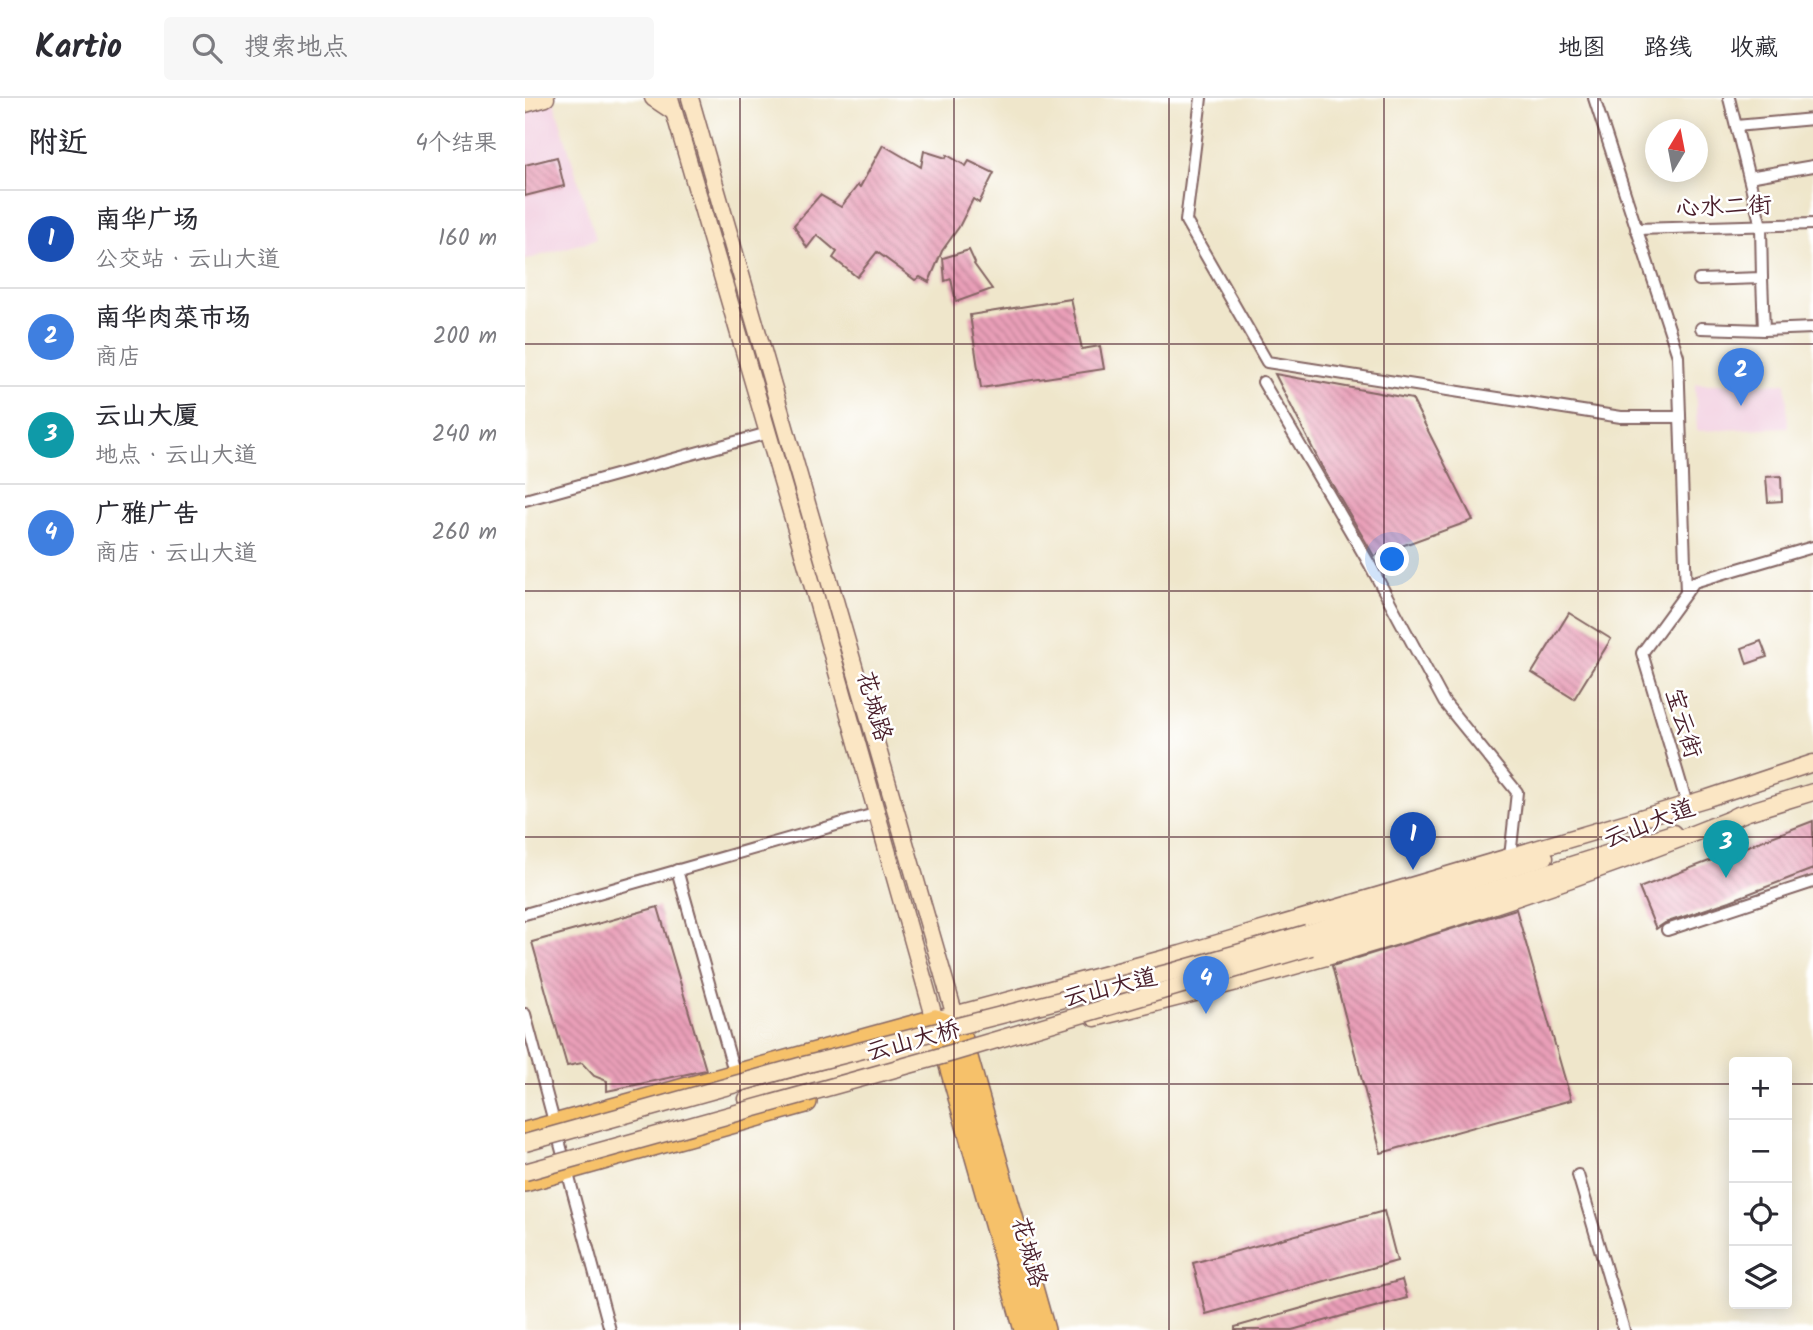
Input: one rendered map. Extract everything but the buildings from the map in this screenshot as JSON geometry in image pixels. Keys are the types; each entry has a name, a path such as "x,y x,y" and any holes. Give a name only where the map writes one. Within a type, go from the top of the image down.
{"highway":[{"name":"云山大道","path":"525,1133 742,1088 839,1047 951,1037"},
{"name":"云山大道","path":"525,1181 568,1169 951,1037"},
{"name":"花城路","path":"951,1037 1025,1330"},
{"name":"花城路","path":"951,1037 1044,1330"}],"main road":[{"path":"525,104 546,98"},
{"path":"653,98 672,105"},
{"name":"花城路","path":"691,99 951,1037"},
{"name":"花城路","path":"672,105 878,813 951,1037"},
{"name":"云山大道","path":"1309,940 1813,763"},
{"name":"云山大道","path":"1309,940 1813,792"},
{"path":"1796,797 1813,800"},
{"name":"云山大道","path":"951,1037 1043,993 1708,798"},
{"name":"云山大道","path":"951,1037 1154,1004 1349,950 1583,877 1743,814"},
{"name":"云山大桥","path":"525,1143 800,1066 1175,971 1309,940"},
{"name":"云山大桥","path":"525,1172 952,1054 1309,940"},
{"path":"525,1154 742,1088 951,1037"},
{"path":"525,1162 742,1088"}],"street":[{"path":"1201,98 1186,222 1267,362 1621,417 1680,417"},
{"path":"1594,98 1678,356 1686,593"},
{"path":"1729,98 1761,226 1764,330"},
{"path":"1736,126 1813,119"},
{"path":"1749,177 1813,166"},
{"name":"心水二街","path":"1636,229 1813,224"},
{"path":"1699,281 1762,278"},
{"path":"1701,328 1813,328"},
{"path":"1263,382 1370,565 1444,702 1517,792 1510,857"},
{"path":"525,500 768,433"},
{"path":"1686,593 1694,582 1813,547"},
{"name":"宝云街","path":"1686,593 1642,653 1687,804"},
{"path":"525,914 878,813"},
{"path":"677,870 742,1088"},
{"path":"1667,930 1813,882"},
{"path":"525,1014 610,1330"},
{"path":"1579,1175 1623,1330"}],"shaded area":[{"path":"553,98 596,239 525,260 525,104"},
{"path":"1786,383 1788,427 1697,431 1695,384"}],"place":[{"name":"南华肉菜市场","path":"1741,406"},
{"name":"南华广场","path":"1413,870"},
{"name":"云山大厦","path":"1726,878"},
{"name":"广雅广告","path":"1206,1014"}]}
